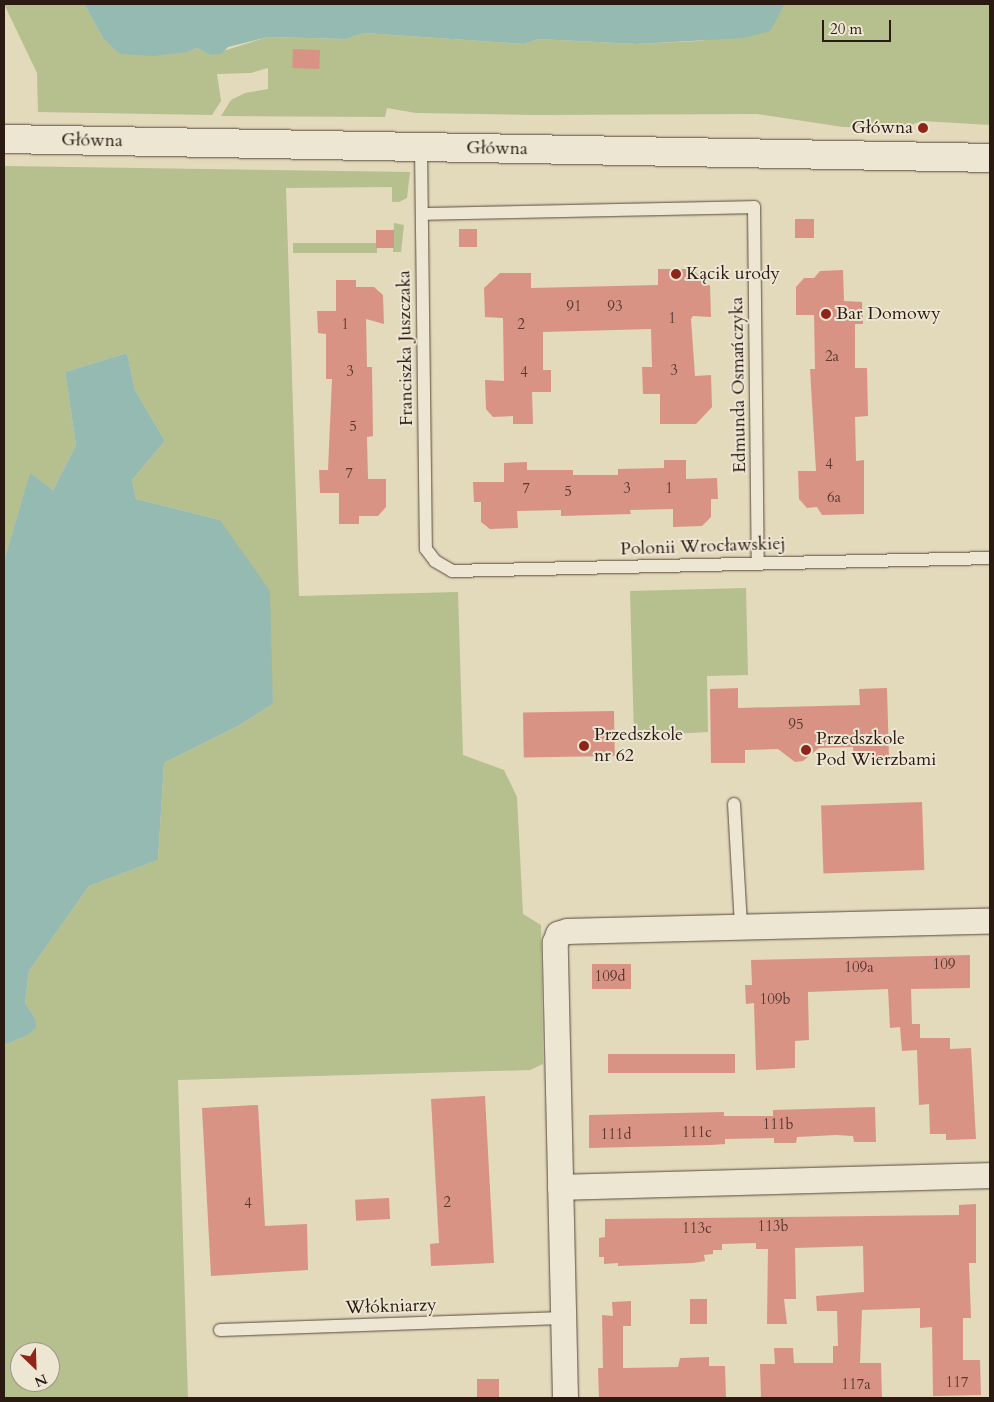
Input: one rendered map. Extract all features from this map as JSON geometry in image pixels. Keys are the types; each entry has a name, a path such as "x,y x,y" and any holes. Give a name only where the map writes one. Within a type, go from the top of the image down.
{"street":[{"name":"Główna","path":"4,139 990,158"},
{"path":"565,1398 555,942 558,934 567,931 990,921"},
{"path":"560,1186 990,1175"}],"lane":[{"name":"Franciszka Juszczaka","path":"421,147 426,549"},
{"name":"Edmunda Osmańczyka","path":"422,214 754,207 758,563"},
{"name":"Polonii Wrocławskiej","path":"426,549 436,561 452,571 990,558"},
{"path":"734,804 740,927"},
{"name":"Włókniarzy","path":"220,1330 563,1318"}],"green space":[{"path":"4,4 84,4 103,38 188,52 197,48 210,55 268,37 346,39 364,33 524,44 538,39 636,44 699,41 769,31 785,4 990,4 990,125 923,121 901,128 843,127 757,114 534,115 416,113 387,108 385,117 221,116 231,100 245,93 268,89 268,68 251,73 217,74 221,101 212,115 38,112 37,73"},
{"path":"4,166 410,172 407,198 399,202 392,202 392,187 286,188 299,596 458,592 463,755 504,770 517,797 523,914 541,925 543,1064 530,1070 178,1080 188,1398 4,1398 4,1045 26,1036 35,1018 25,1003 29,971 89,886 158,860 164,763 238,726 273,704 271,672 220,520 136,499 132,480 165,441 135,390 127,353 65,372 76,445 53,490 30,474 4,561"},
{"path":"394,223 404,225 401,252 393,252"},
{"path":"293,243 377,243 377,253 293,253"},
{"path":"746,588 748,675 707,676 708,732 634,736 630,591"}],"water":[{"path":"84,4 785,4 770,31 744,38 636,44 538,39 524,44 364,33 346,39 268,37 228,47 221,54 210,55 197,48 188,52 153,56 120,54 103,38"},
{"path":"127,353 135,390 165,441 132,480 136,499 220,520 270,591 273,704 238,726 164,763 158,860 89,886 29,971 25,1003 35,1018 36,1028 26,1036 4,1045 4,561 30,473 53,490 76,445 65,372"}],"building":[{"path":"293,49 320,50 319,69 292,68"},
{"path":"795,219 814,219 814,238 795,238"},
{"path":"459,229 477,229 477,247 459,247"},
{"path":"376,230 394,230 394,248 376,248"},
{"path":"658,269 692,269 710,286 711,317 693,316 691,319 695,376 711,375 712,407 696,424 660,424 660,394 643,394 642,367 652,367 651,329 543,332 543,370 551,370 551,392 532,392 533,424 513,424 513,416 493,417 486,409 485,380 504,381 503,318 485,317 484,288 500,273 531,273 531,288 658,285"},
{"path":"843,270 844,301 862,302 863,324 855,324 855,368 867,368 868,416 855,417 856,461 864,460 864,514 822,515 817,507 807,508 799,499 798,471 816,471 810,369 815,369 814,315 796,315 796,287 804,278 814,278 820,271"},
{"path":"336,280 356,280 356,287 374,287 383,295 384,324 366,319 367,367 372,367 373,436 367,437 368,479 386,479 386,507 378,516 359,516 359,524 339,524 339,493 320,493 319,470 328,470 332,379 326,379 326,334 318,333 317,311 336,311"},
{"path":"664,460 686,460 686,479 717,478 718,499 711,499 711,517 702,526 673,527 673,509 630,510 631,514 561,516 561,510 517,511 518,528 490,529 481,522 481,502 474,502 473,482 504,482 504,463 527,462 527,470 573,470 573,475 618,475 618,469 664,468"},
{"path":"738,688 738,708 860,705 859,689 887,688 889,759 854,760 853,747 819,748 803,761 795,762 778,749 745,750 745,763 711,763 710,689"},
{"path":"614,711 615,756 524,758 523,713"},
{"path":"922,802 924,870 823,873 821,806"},
{"path":"970,955 970,988 911,989 912,1024 920,1024 920,1038 950,1038 950,1049 971,1048 976,1139 946,1140 946,1134 930,1134 929,1104 919,1105 917,1050 902,1051 900,1027 890,1028 888,989 808,992 809,1040 795,1041 795,1068 756,1070 754,1003 746,1004 745,985 752,985 751,960"},
{"path":"592,964 631,964 631,989 592,989"},
{"path":"608,1054 735,1054 735,1073 608,1073"},
{"path":"485,1096 494,1263 431,1266 430,1244 439,1243 431,1099"},
{"path":"258,1105 265,1226 307,1224 308,1270 211,1276 202,1108"},
{"path":"875,1107 876,1142 854,1142 853,1136 836,1135 797,1137 796,1143 774,1143 774,1138 725,1139 725,1144 711,1145 589,1148 589,1115 724,1112 724,1116 773,1116 773,1110"},
{"path":"389,1198 390,1219 356,1221 355,1200"},
{"path":"976,1204 976,1263 969,1263 971,1318 963,1318 963,1360 980,1360 981,1395 933,1396 932,1327 920,1328 920,1308 862,1310 860,1363 881,1363 882,1397 761,1398 760,1364 775,1364 774,1348 793,1348 794,1363 833,1363 833,1346 838,1346 837,1311 817,1311 816,1296 864,1292 863,1246 795,1248 796,1299 784,1299 787,1324 767,1324 768,1249 756,1249 756,1243 722,1244 722,1250 713,1250 713,1254 704,1255 705,1261 693,1263 618,1266 618,1263 604,1264 604,1257 599,1257 599,1238 605,1237 605,1219 959,1215 959,1205"},
{"path":"690,1299 707,1299 707,1324 690,1324"},
{"path":"631,1301 631,1326 623,1326 623,1368 678,1367 680,1358 709,1357 709,1366 725,1366 726,1398 599,1398 598,1368 603,1368 602,1315 613,1316 612,1302"},
{"path":"477,1379 499,1379 499,1398 477,1398"}],"place":[{"name":"Główna","path":"923,128"},
{"name":"Kącik urody","path":"676,274"},
{"name":"Bar Domowy","path":"826,314"},
{"name":"Przedszkole nr 62","path":"584,746"},
{"name":"Przedszkole Pod Wierzbami","path":"806,750"}]}
